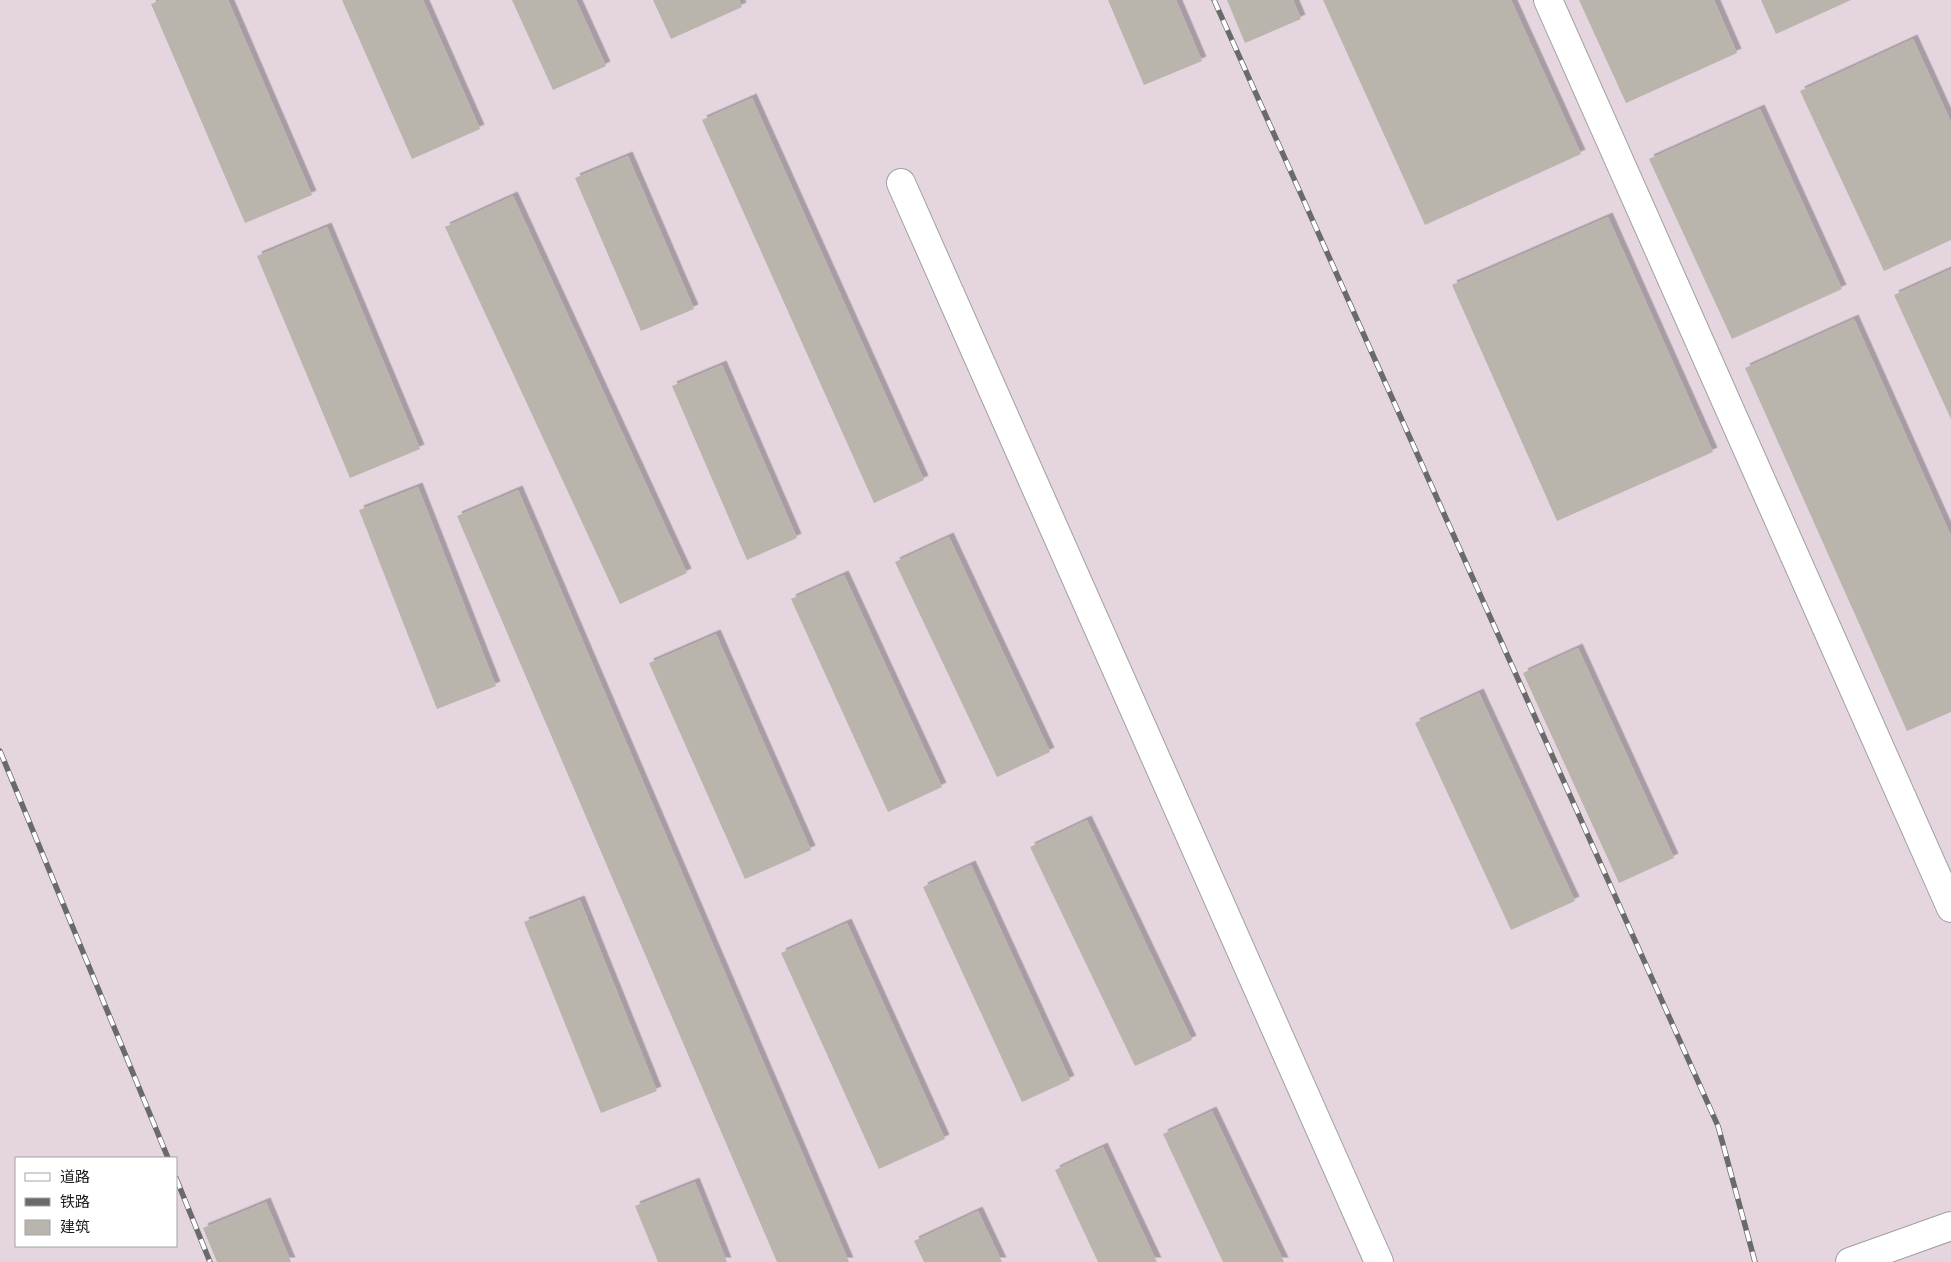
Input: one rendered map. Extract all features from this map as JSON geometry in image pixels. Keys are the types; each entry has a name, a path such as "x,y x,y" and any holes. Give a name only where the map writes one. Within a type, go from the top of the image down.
{"lane":[{"path":"1548,0 1951,908"},
{"path":"901,183 1379,1262"},
{"path":"1850,1262 1951,1226"}],"shaded area":[{"path":"0,0 1951,0 1951,1262 0,1262"}],"building":[{"path":"161,0 228,0 312,195 245,223 151,4"},
{"path":"342,0 423,0 480,129 412,159"},
{"path":"512,0 576,0 606,66 553,90"},
{"path":"653,0 739,0 742,7 671,39"},
{"path":"1108,0 1176,0 1202,61 1144,85"},
{"path":"1227,0 1293,0 1301,19 1245,43"},
{"path":"1323,0 1511,0 1581,154 1425,225"},
{"path":"1579,0 1714,0 1737,53 1626,103"},
{"path":"1761,0 1851,0 1776,34"},
{"path":"1913,39 1951,122 1951,240 1884,271 1800,91"},
{"path":"752,98 924,480 874,503 702,120"},
{"path":"1760,109 1842,289 1732,339 1649,159"},
{"path":"628,156 694,309 641,331 575,178"},
{"path":"513,196 687,573 620,604 445,227"},
{"path":"1608,217 1713,452 1557,521 1452,285"},
{"path":"327,227 420,449 350,478 257,256"},
{"path":"1951,269 1951,419 1894,295"},
{"path":"1854,319 1951,536 1951,712 1907,731 1745,368"},
{"path":"722,365 797,538 747,560 672,386"},
{"path":"418,487 496,686 437,709 359,510"},
{"path":"518,490 849,1262 777,1262 457,516"},
{"path":"949,537 1050,752 997,777 895,562"},
{"path":"844,575 942,787 888,812 791,599"},
{"path":"716,634 811,850 745,879 649,663"},
{"path":"1578,648 1674,858 1619,883 1523,673"},
{"path":"1479,693 1575,901 1511,930 1415,723"},
{"path":"1087,820 1192,1040 1135,1066 1030,847"},
{"path":"971,865 1070,1080 1022,1102 923,887"},
{"path":"580,900 657,1091 601,1113 524,922"},
{"path":"847,923 945,1139 879,1169 781,953"},
{"path":"1212,1111 1284,1262 1223,1262 1163,1134"},
{"path":"1103,1147 1157,1262 1098,1262 1055,1170"},
{"path":"695,1182 727,1262 658,1262 635,1206"},
{"path":"266,1202 291,1262 217,1262 203,1228"},
{"path":"978,1211 1002,1262 924,1262 914,1241"}],"railway":[{"path":"1214,0 1718,1126 1755,1262"},
{"path":"0,751 168,1157"},
{"path":"178,1183 210,1262"}]}
